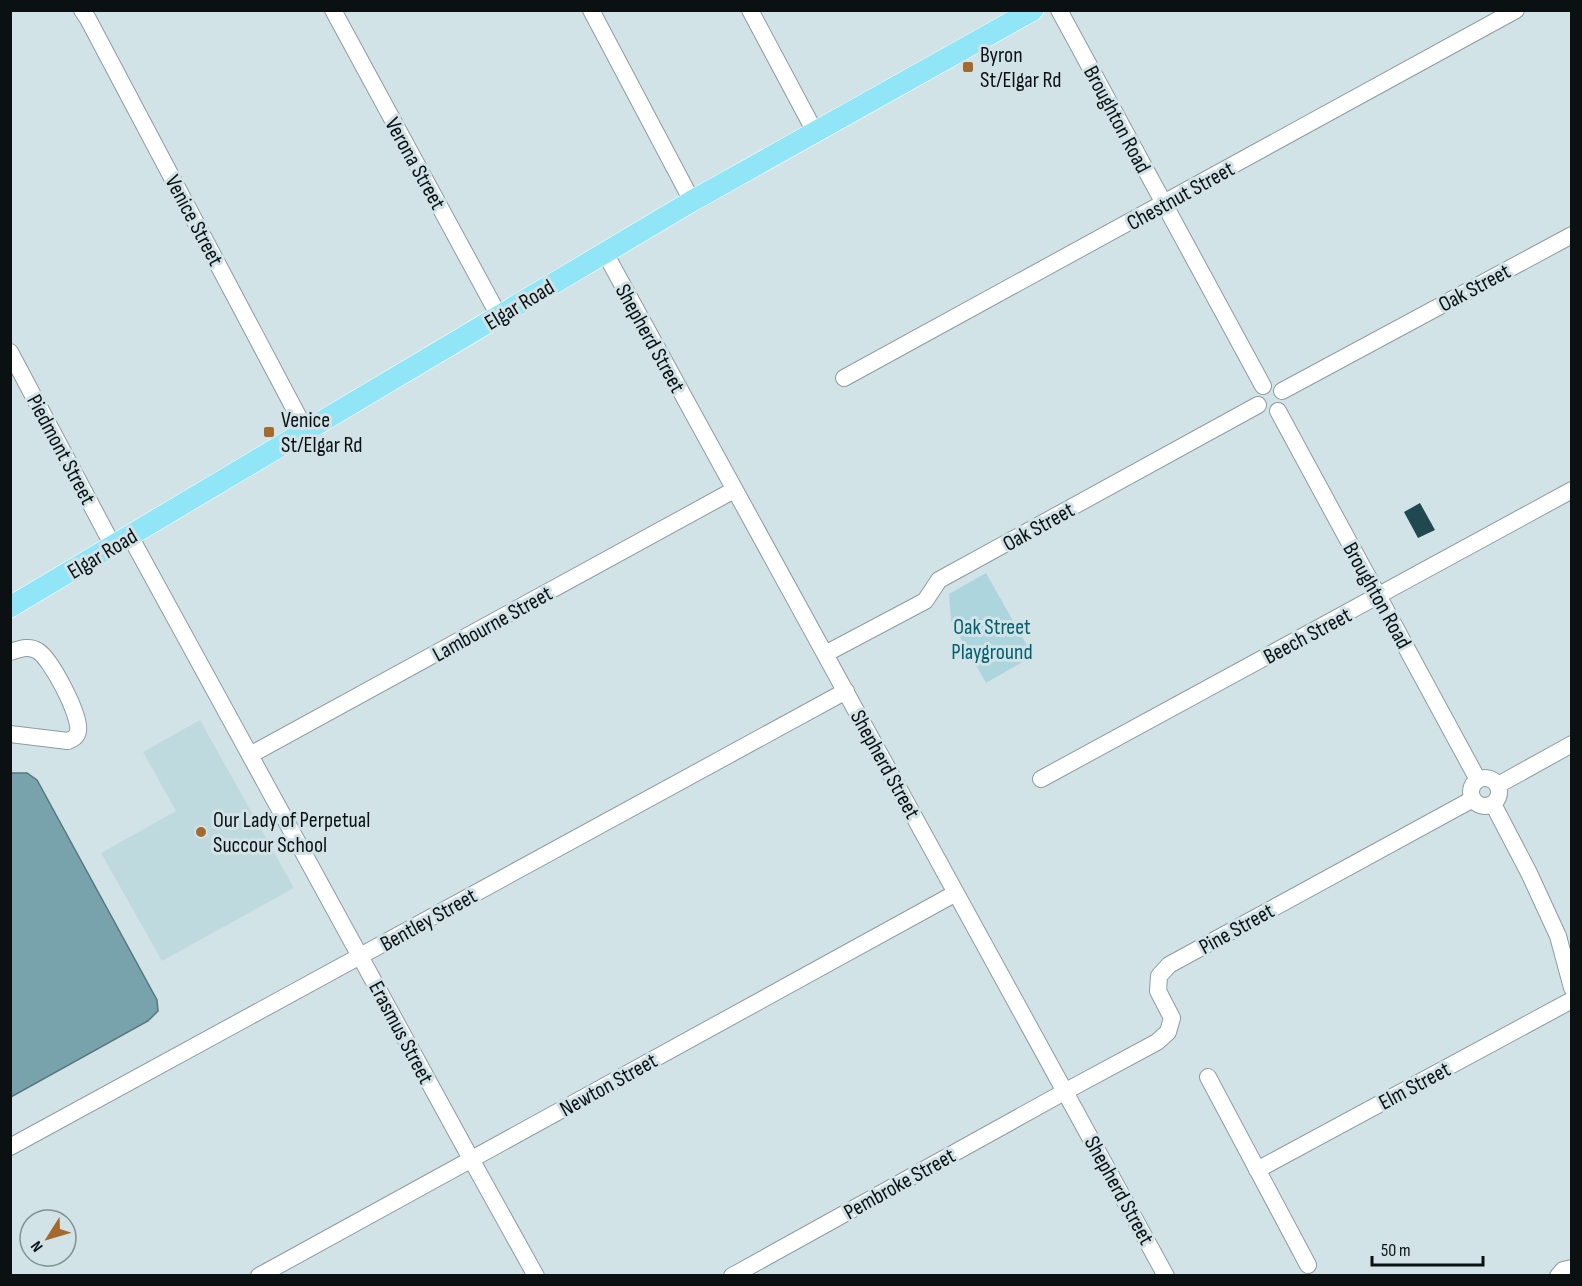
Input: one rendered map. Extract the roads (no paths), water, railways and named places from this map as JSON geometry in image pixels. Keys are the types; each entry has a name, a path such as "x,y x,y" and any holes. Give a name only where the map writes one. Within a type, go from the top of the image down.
{"main road":[{"name":"Elgar Road","path":"10,607 692,201 1026,12"}],"street":[{"name":"Venice Street","path":"82,10 306,431"},
{"name":"Verona Street","path":"333,10 499,316"},
{"path":"591,10 692,201"},
{"path":"750,10 815,132"},
{"name":"Broughton Road","path":"1059,10 1263,386"},
{"name":"Chestnut Street","path":"844,378 1516,10"},
{"name":"Oak Street","path":"1282,391 1572,235"},
{"name":"Shepherd Street","path":"605,253 1166,1275"},
{"name":"Piedmont Street","path":"10,351 121,541"},
{"path":"1276,385 1282,391 1284,400 1278,411 1268,413 1258,405 1257,392 1263,386 1276,385"},
{"name":"Oak Street","path":"825,654 925,601 939,580 1258,405"},
{"name":"Broughton Road","path":"1278,411 1479,780"},
{"name":"Lambourne Street","path":"250,755 734,490"},
{"name":"Beech Street","path":"1041,779 1572,490"},
{"name":"Erasmus Street","path":"121,541 250,755 536,1275"},
{"path":"10,652 29,648 44,656 60,680 78,729 75,737 68,741 10,734"},
{"name":"Bentley Street","path":"10,1147 846,692"},
{"path":"1498,785 1572,744"},
{"path":"1491,779 1498,785 1500,794 1493,804 1483,806 1473,799 1472,786 1479,780 1491,779"},
{"name":"Pine Street","path":"1066,1091 1157,1042 1168,1032 1172,1018 1158,991 1159,976 1169,965 1473,799"},
{"path":"1493,804 1529,873 1558,936 1572,988"},
{"name":"Newton Street","path":"259,1275 956,893"},
{"name":"Elm Street","path":"1257,1170 1572,1000"},
{"path":"1208,1077 1308,1265"},
{"name":"Pembroke Street","path":"732,1275 1066,1091"},
{"path":"1558,1275 1563,1270 1572,1268"}],"place":[{"name":"Byron St/Elgar Rd","path":"968,67"},
{"name":"Venice St/Elgar Rd","path":"269,432"},
{"name":"Our Lady of Perpetual Succour School","path":"201,832"}],"park label":[{"name":"Oak Street Playground","path":"992,638"}]}
